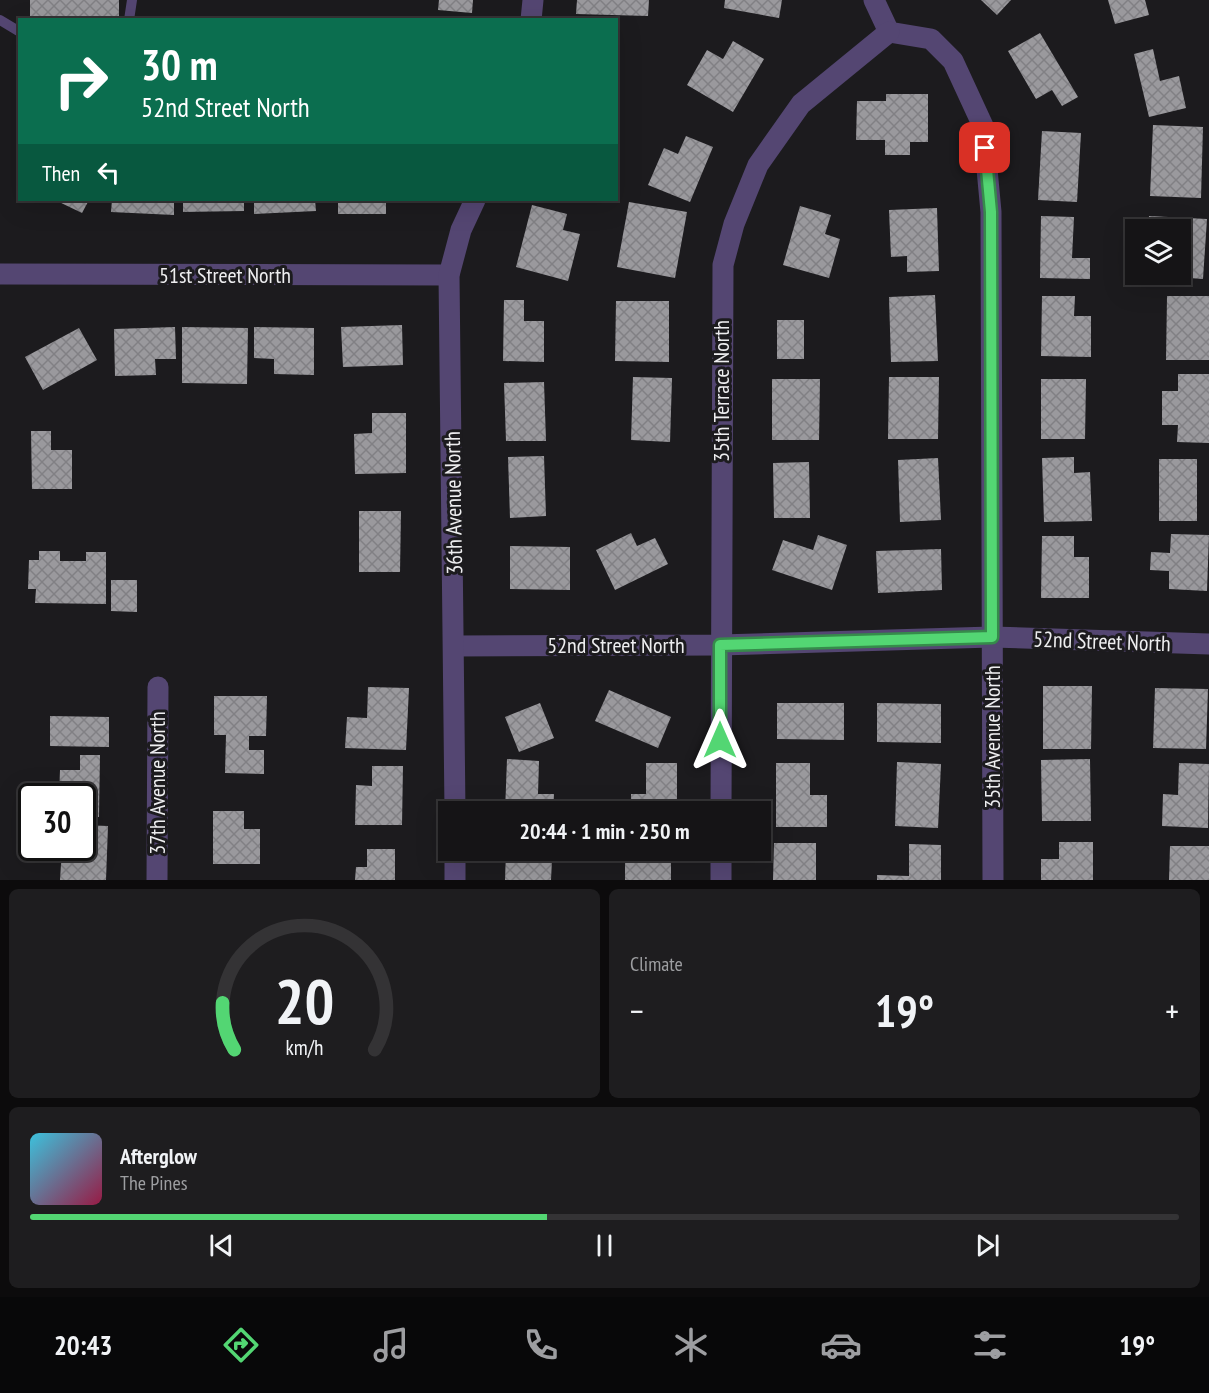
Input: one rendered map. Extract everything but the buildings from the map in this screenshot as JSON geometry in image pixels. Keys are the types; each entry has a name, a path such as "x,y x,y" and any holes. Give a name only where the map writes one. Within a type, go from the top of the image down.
{"street":[{"path":"531,18 533,0"},
{"path":"874,0 889,32"},
{"name":"35th Avenue North","path":"889,32 931,39 953,61 983,126 991,212 993,880"},
{"name":"35th Terrace North","path":"721,801 723,265 734,224 758,165 801,104 889,32"},
{"name":"36th Avenue North","path":"455,801 449,275 461,230 475,201"},
{"name":"51st Street North","path":"0,274 449,275"},
{"name":"52nd Street North","path":"455,646 720,645 992,637 1209,644"},
{"name":"37th Avenue North","path":"157,880 158,687"},
{"path":"455,861 455,880"},
{"path":"721,861 721,880"}],"lane":[{"path":"129,18 132,0"},
{"path":"0,20 18,31"}],"route":[{"path":"720,740 720,645 992,637 991,212 985,148"}]}
